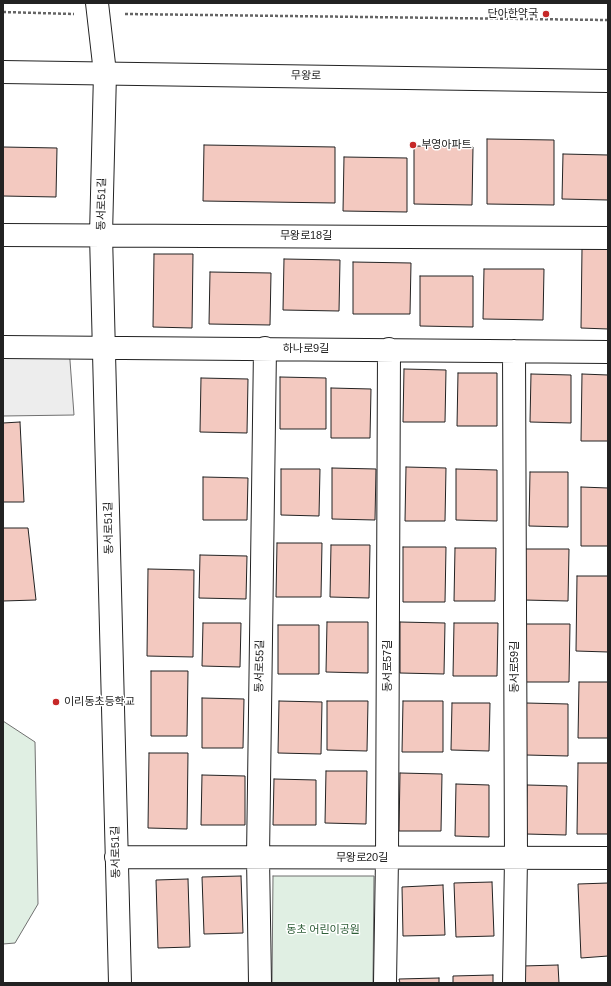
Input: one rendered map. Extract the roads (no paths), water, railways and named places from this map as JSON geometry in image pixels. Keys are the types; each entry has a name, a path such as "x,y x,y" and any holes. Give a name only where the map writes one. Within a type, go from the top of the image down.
{"street":[{"name":"동서로51길","path":"97,8 105,73 101,235 120,983"},
{"name":"무왕로","path":"3,72 608,81"},
{"name":"무왕로18길","path":"3,235 608,238"},
{"name":"하나로9길","path":"3,347 104,346 608,352"},
{"name":"동서로55길","path":"260,983 258,857 265,348"},
{"name":"동서로57길","path":"385,983 387,858 389,349"},
{"name":"동서로59길","path":"514,351 516,858 514,983"},
{"name":"무왕로20길","path":"116,857 608,858"}],"place":[{"name":"단아한약국","path":"546,14"},
{"name":"부영아파트","path":"413,145"},
{"name":"이리동초등학교","path":"56,702"}],"park label":[{"name":"동초 어린이공원","path":"323,930"}]}
